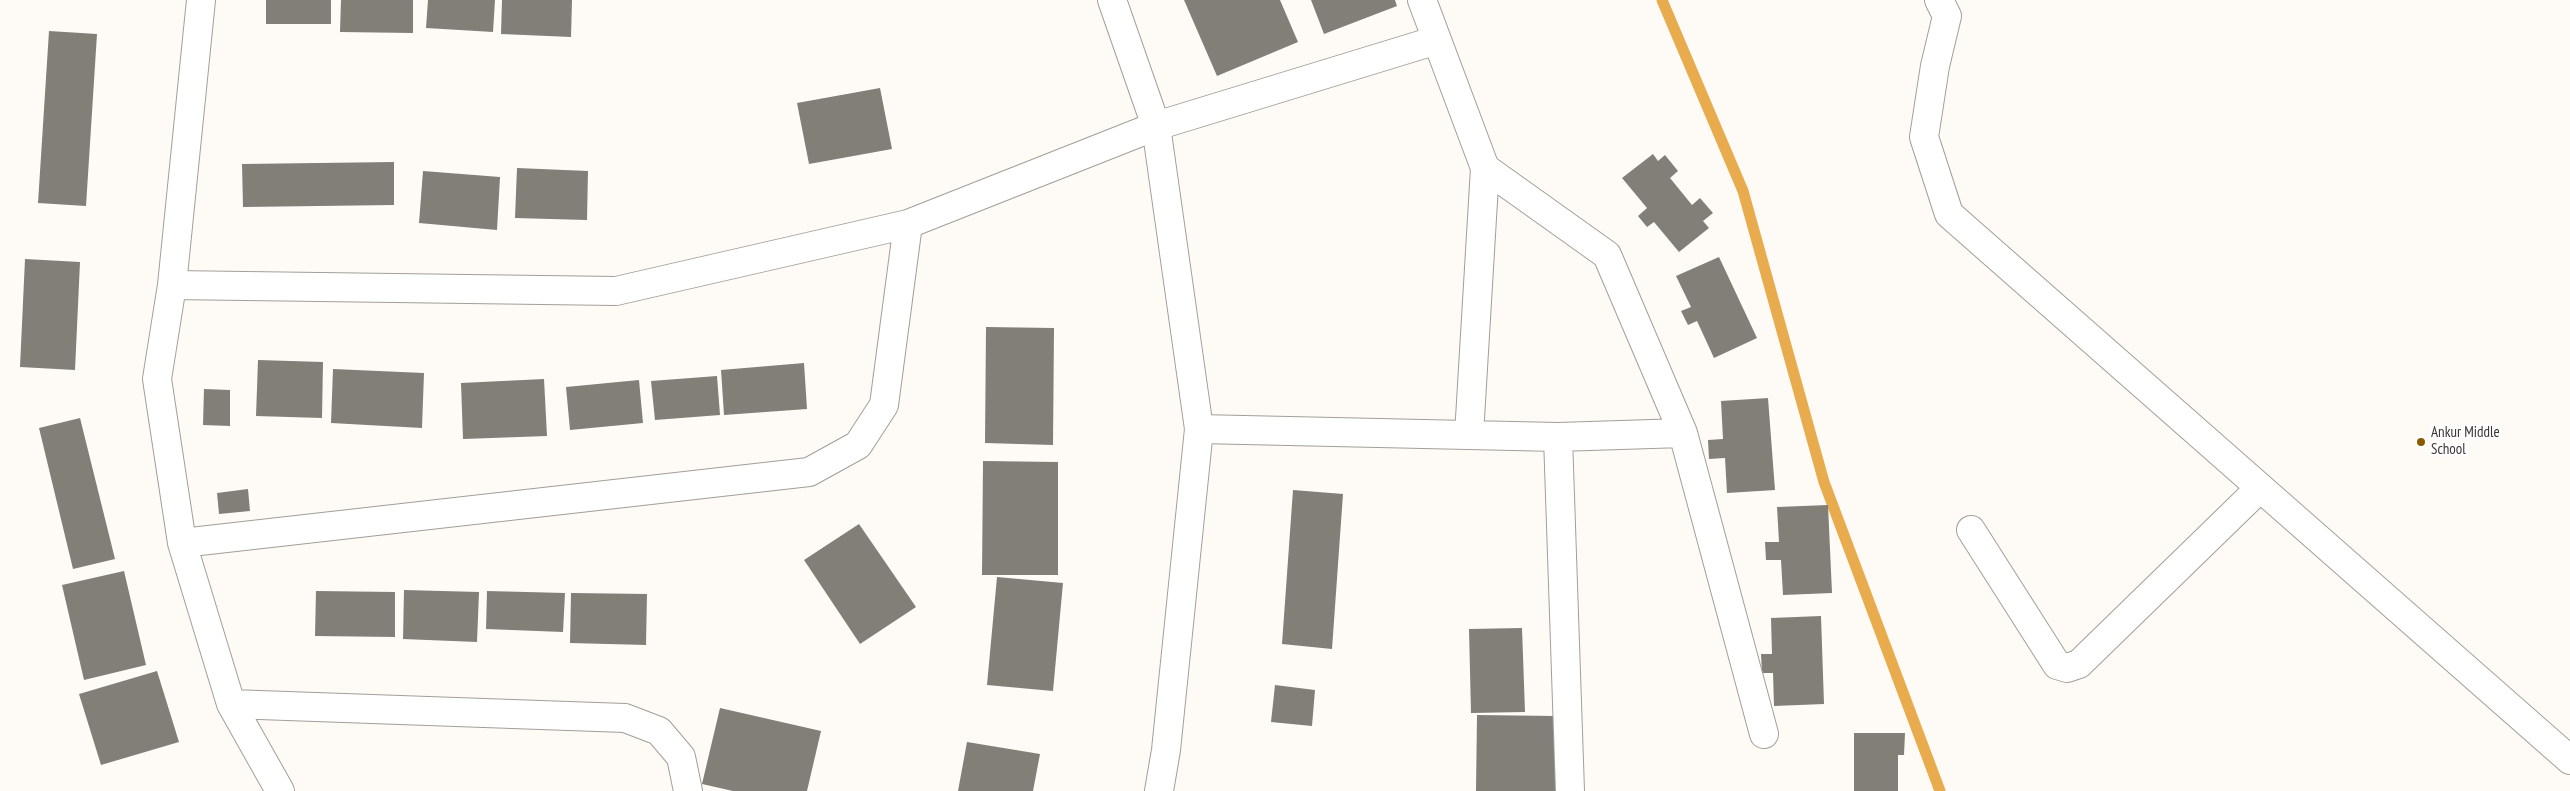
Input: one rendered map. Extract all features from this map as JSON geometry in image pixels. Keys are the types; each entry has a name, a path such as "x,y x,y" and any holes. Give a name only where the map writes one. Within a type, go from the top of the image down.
{"street":[{"path":"201,0 172,285 157,380 182,543 231,704 280,791"},
{"path":"1112,0 1156,126 1199,429 1166,750 1159,791"},
{"path":"1422,0 1486,168 1469,435"},
{"path":"1939,0 1947,16 1935,66 1924,137 1949,214 2570,760"},
{"path":"172,285 616,291 908,224 1156,126 1437,40"},
{"path":"1486,168 1607,254 1683,433 1764,734"},
{"path":"182,543 809,472 858,445 884,405 908,224"},
{"path":"1199,429 1558,437 1683,433"},
{"path":"1558,437 1570,791"},
{"path":"1971,530 2057,665 2067,668 2079,664 2260,488"},
{"path":"231,704 625,718 659,731 681,757 688,791"}],"building":[{"path":"266,0 331,0 331,24 266,24"},
{"path":"341,0 413,0 413,33 340,32"},
{"path":"428,0 495,0 493,32 426,28"},
{"path":"502,0 572,0 571,37 501,34"},
{"path":"1184,0 1280,0 1298,42 1217,76"},
{"path":"1311,0 1395,0 1397,6 1324,34"},
{"path":"49,31 97,34 86,206 38,203"},
{"path":"880,88 892,149 809,164 797,103"},
{"path":"1653,154 1658,161 1665,155 1678,171 1670,178 1692,205 1700,198 1713,213 1703,221 1709,228 1679,252 1654,222 1647,227 1638,216 1647,208 1622,178"},
{"path":"394,162 394,205 243,207 242,164"},
{"path":"517,168 588,171 587,220 515,218"},
{"path":"423,171 500,177 497,230 419,223"},
{"path":"1719,257 1757,338 1714,358 1697,321 1688,325 1681,311 1691,307 1676,276"},
{"path":"25,259 80,262 75,370 20,367"},
{"path":"986,327 1054,328 1053,445 985,443"},
{"path":"258,360 323,362 322,418 256,416"},
{"path":"804,363 807,409 724,415 721,370"},
{"path":"333,369 424,373 422,428 331,423"},
{"path":"717,376 720,415 655,420 651,381"},
{"path":"544,379 547,436 463,439 461,383"},
{"path":"639,380 643,423 570,430 566,387"},
{"path":"204,389 230,390 230,426 203,425"},
{"path":"1768,398 1775,490 1727,493 1725,458 1709,459 1708,440 1723,439 1721,401"},
{"path":"80,418 115,559 73,569 39,428"},
{"path":"983,461 1058,462 1058,575 982,575"},
{"path":"248,489 250,511 219,514 217,493"},
{"path":"1293,490 1343,494 1332,649 1282,644"},
{"path":"1828,505 1832,593 1783,595 1781,560 1766,560 1765,542 1779,542 1777,507"},
{"path":"859,524 916,607 860,644 804,560"},
{"path":"124,571 146,665 84,680 62,585"},
{"path":"997,577 1063,583 1053,691 987,685"},
{"path":"404,590 479,592 477,642 403,639"},
{"path":"316,591 395,592 395,637 315,636"},
{"path":"487,591 565,593 563,632 486,629"},
{"path":"571,593 647,594 646,645 570,643"},
{"path":"1821,616 1824,704 1774,706 1773,673 1762,673 1761,654 1772,654 1771,618"},
{"path":"1522,628 1525,712 1471,713 1469,629"},
{"path":"157,671 179,742 101,765 79,694"},
{"path":"1275,685 1315,690 1312,726 1271,722"},
{"path":"720,708 821,731 807,791 733,791 702,784"},
{"path":"1477,715 1556,716 1555,791 1476,791"},
{"path":"1854,733 1905,733 1904,755 1898,755 1898,791 1854,791"},
{"path":"967,742 1040,754 1033,791 958,791"}],"waterway":[{"path":"1662,0 1743,191 1824,482 1940,791"}],"place":[{"name":"Ankur Middle School","path":"2421,442"}]}
